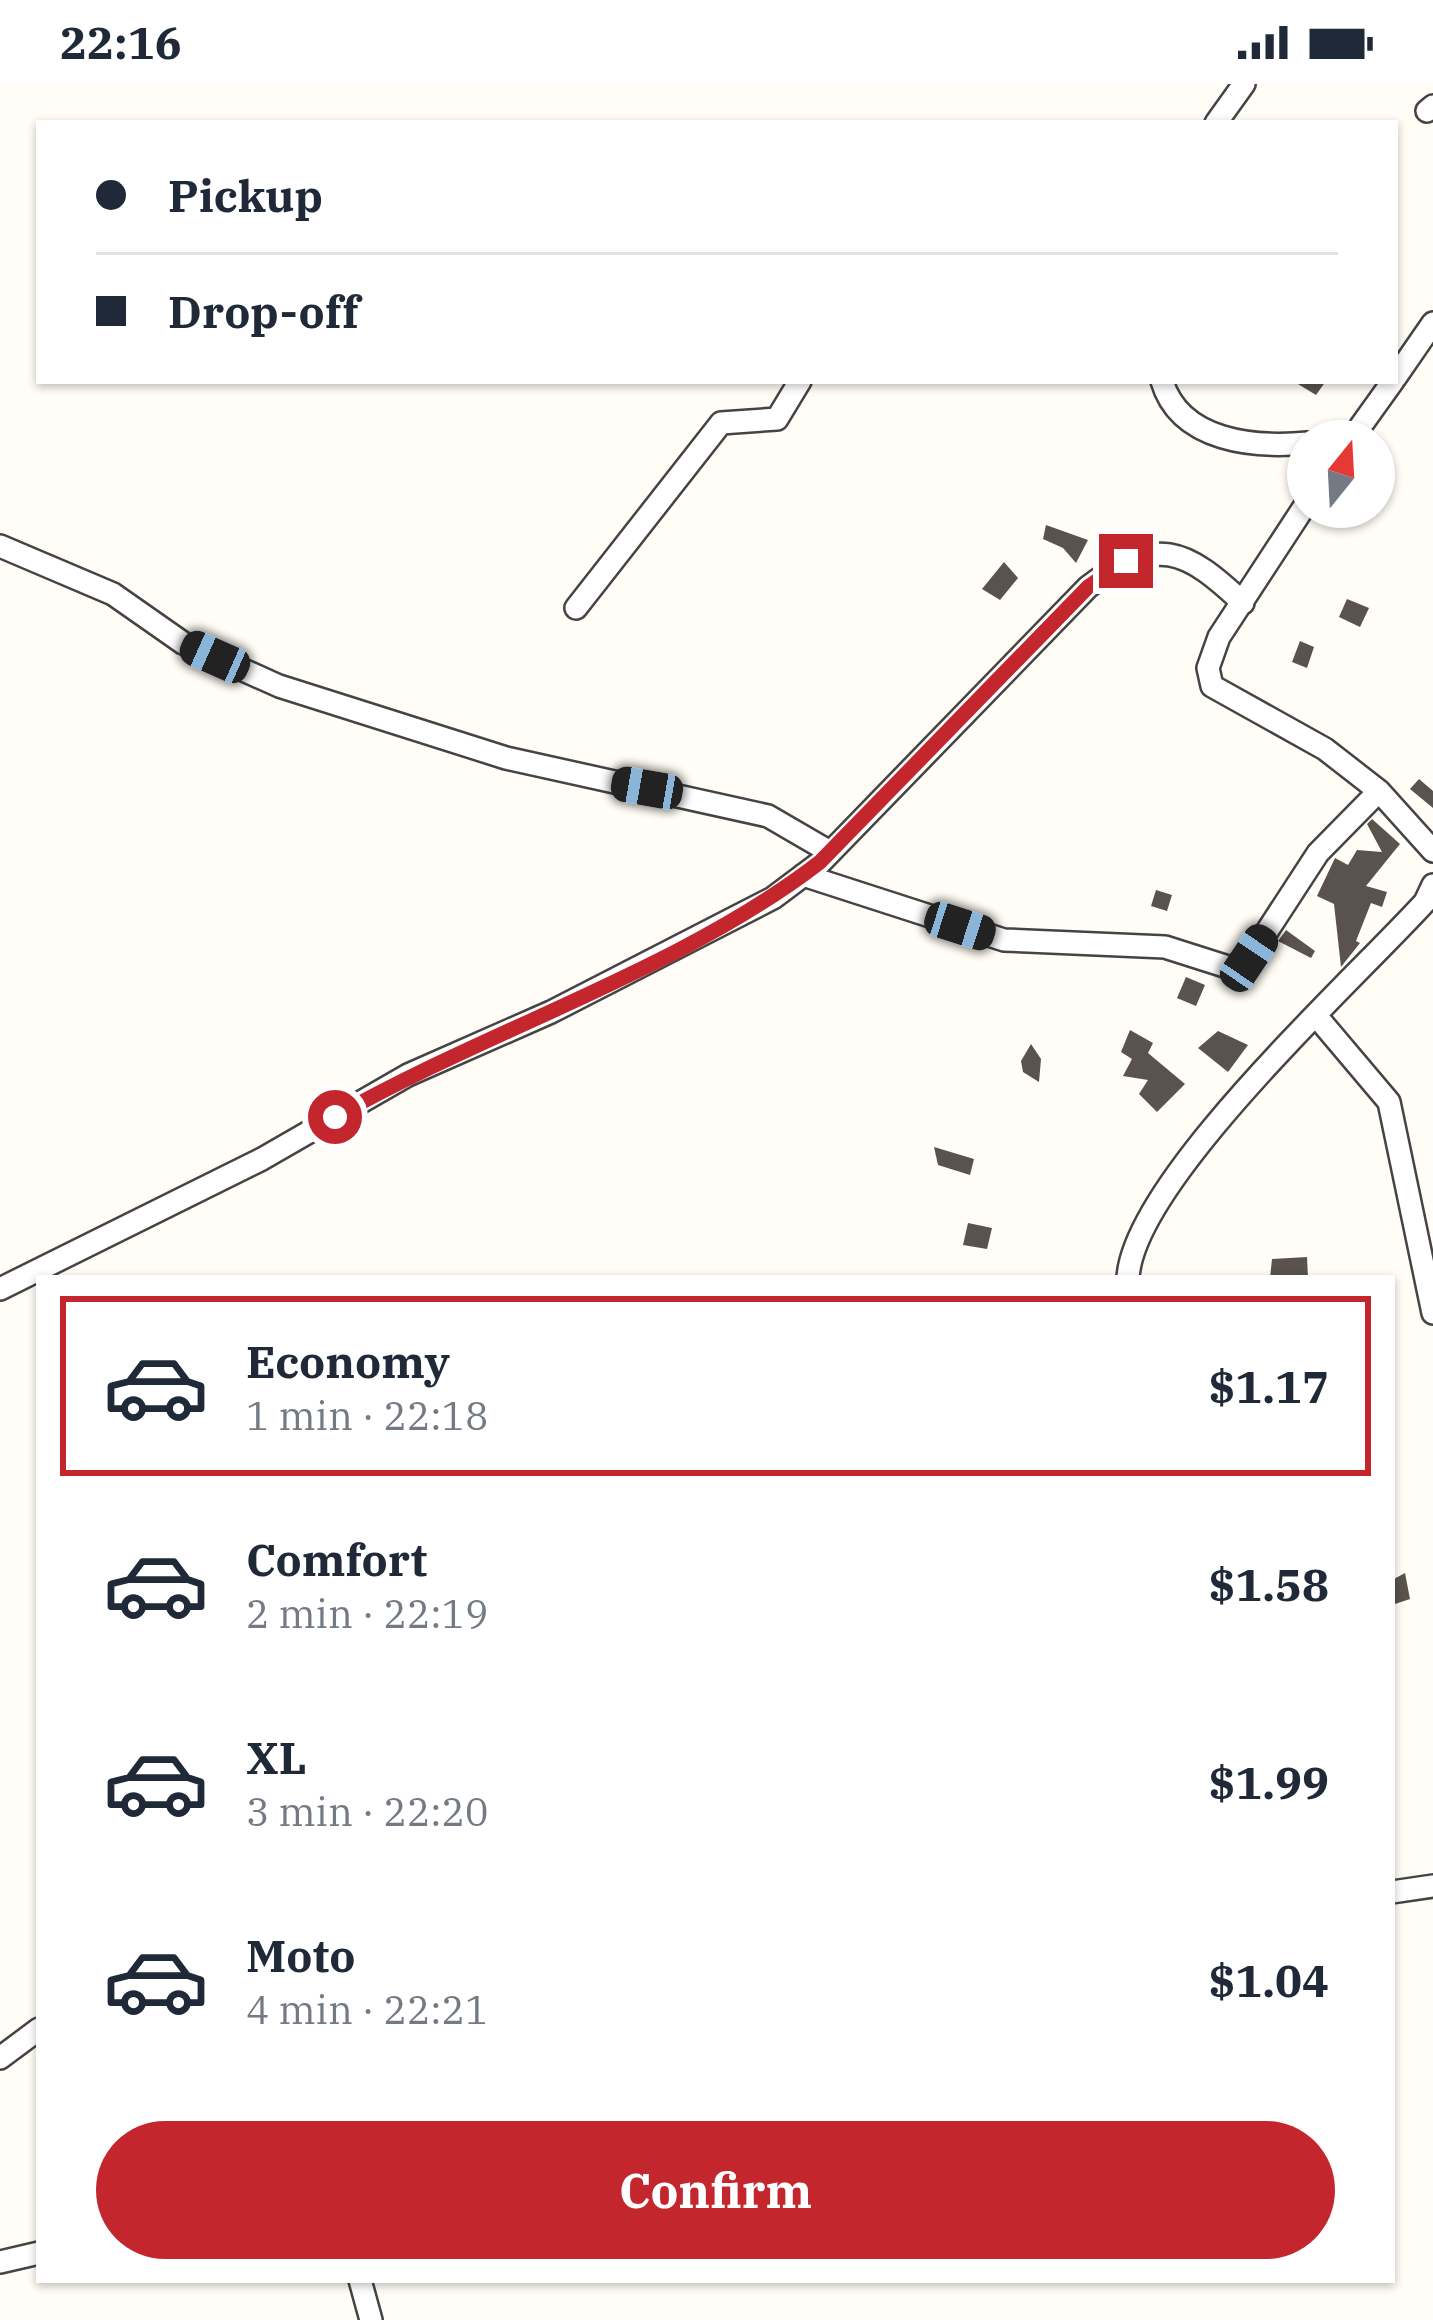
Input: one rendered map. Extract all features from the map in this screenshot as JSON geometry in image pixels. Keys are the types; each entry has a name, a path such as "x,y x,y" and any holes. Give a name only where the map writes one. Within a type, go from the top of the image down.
{"street":[{"path":"1218,120 1244,84"},
{"path":"1398,374 1433,323"},
{"path":"576,608 721,423 777,419 798,384"},
{"path":"1163,384 1173,408 1194,424 1269,448 1287,446"},
{"path":"1364,420 1391,384"},
{"path":"1291,528 1219,637 1208,668 1212,686 1325,749 1379,791 1433,851"},
{"path":"0,546 113,594 184,643 279,686 524,763 768,816 830,852"},
{"path":"0,1289 262,1160 408,1075 551,1012 773,898 830,852 958,717 1109,571 1158,551 1181,555 1208,571 1243,604"},
{"path":"803,875 1004,940 1165,947 1231,968 1249,958 1318,854 1379,791"},
{"path":"1128,1275 1130,1247 1173,1176 1425,902 1433,885"},
{"path":"1318,1018 1389,1102 1433,1313"},
{"path":"1395,1892 1433,1886"},
{"path":"0,2058 36,2031"},
{"path":"0,2262 36,2254"},
{"path":"361,2283 371,2320"}],"building":[{"path":"1298,384 1324,384 1316,395"},
{"path":"1046,525 1088,540 1076,563 1063,548 1043,539"},
{"path":"1004,562 1018,578 1000,600 982,589"},
{"path":"1347,599 1369,608 1360,627 1339,617"},
{"path":"1300,641 1314,647 1307,668 1292,662"},
{"path":"1419,779 1433,791 1433,808 1410,789"},
{"path":"1372,819 1400,844 1366,886 1387,892 1382,907 1371,903 1356,941 1360,943 1341,967 1334,904 1317,896 1335,858 1348,865 1357,850 1382,852 1367,824"},
{"path":"1156,890 1172,895 1167,911 1151,906"},
{"path":"1286,930 1315,951 1311,958 1278,941"},
{"path":"1186,977 1205,985 1196,1006 1177,998"},
{"path":"1130,1030 1153,1043 1148,1053 1185,1084 1157,1112 1139,1094 1148,1080 1123,1076 1132,1059 1121,1052"},
{"path":"1218,1031 1248,1045 1228,1072 1198,1048"},
{"path":"1031,1044 1041,1059 1039,1082 1023,1072 1021,1061"},
{"path":"934,1147 974,1159 970,1175 938,1165"},
{"path":"968,1223 992,1228 987,1249 963,1245"},
{"path":"1307,1257 1308,1275 1270,1275 1272,1259"},
{"path":"1405,1573 1410,1599 1395,1604 1395,1578"}],"route":[{"path":"335,1117 408,1075 551,1012 773,898 820,862 1088,587 1126,561"}]}
